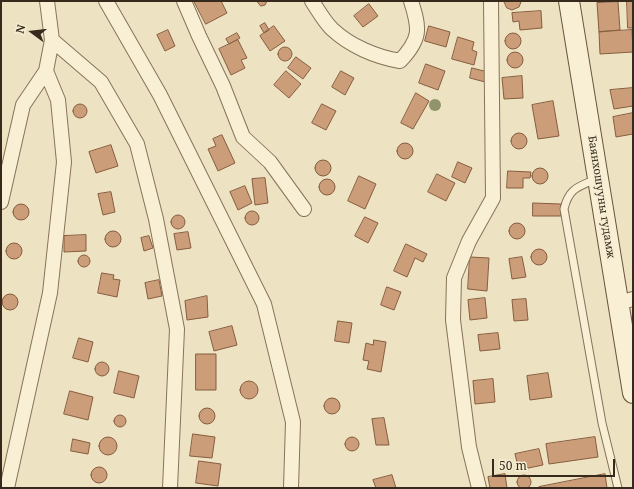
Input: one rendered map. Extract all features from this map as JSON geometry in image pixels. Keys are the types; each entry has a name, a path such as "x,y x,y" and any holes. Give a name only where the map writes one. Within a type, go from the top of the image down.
{"main road":[{"name":"Баянхошууны гудамж","path":"569,1 598,178 626,301 633,393"}],"street":[{"path":"1,202 23,105 46,71 52,40 47,1"},
{"path":"106,1 160,95 264,304 293,422 291,488"},
{"path":"184,1 198,36 223,86 243,137 270,162 304,209"},
{"path":"312,1 332,29 349,42 382,58 400,61 412,48 419,25 411,1"},
{"path":"479,488 469,447 453,320 454,278 469,241 493,198 491,1"},
{"path":"52,40 101,82 137,144 156,219 177,329 170,488"},
{"path":"7,488 50,293 64,162 58,100 46,71"}],"lane":[{"path":"598,178 571,191 564,209 602,423 618,488"}],"building":[{"path":"194,1 221,1 227,13 206,24"},
{"path":"257,1 267,1 265,5 261,6"},
{"path":"504,1 521,2 519,7 512,10 507,8"},
{"path":"627,1 633,1 633,28 628,28"},
{"path":"618,2 620,30 599,32 597,3"},
{"path":"369,4 378,16 363,27 354,16"},
{"path":"541,11 542,28 520,30 519,21 513,22 512,13"},
{"path":"265,23 269,30 264,33 260,26"},
{"path":"274,26 285,41 270,51 260,36"},
{"path":"429,26 450,32 446,47 425,41"},
{"path":"168,30 175,46 165,51 157,35"},
{"path":"632,30 633,52 600,54 599,32"},
{"path":"237,33 240,38 229,44 226,39"},
{"path":"513,33 520,38 521,41 516,48 513,49 506,44 505,41 510,34"},
{"path":"458,37 474,42 472,50 477,52 474,65 452,59"},
{"path":"238,40 247,58 241,60 245,68 231,75 219,49"},
{"path":"285,47 290,49 292,54 290,59 285,61 280,59 278,54 280,49"},
{"path":"512,52 518,52 523,57 521,66 518,68 512,68 507,63 507,57"},
{"path":"296,57 311,68 303,79 288,68"},
{"path":"426,64 445,71 438,90 419,83"},
{"path":"472,68 488,72 485,82 470,78"},
{"path":"286,71 301,84 289,98 274,85"},
{"path":"341,71 354,78 345,95 332,87"},
{"path":"522,76 523,98 504,99 502,78"},
{"path":"633,88 633,106 614,109 610,90"},
{"path":"416,93 429,101 413,129 401,123"},
{"path":"553,101 559,136 538,139 532,105"},
{"path":"80,104 85,106 87,111 85,116 80,118 75,116 73,111 75,106"},
{"path":"322,104 336,111 326,130 312,123"},
{"path":"633,113 633,134 616,137 613,117"},
{"path":"516,133 522,133 527,138 525,147 522,149 516,149 511,144 511,138"},
{"path":"222,135 235,163 218,171 208,149 216,146 213,139"},
{"path":"405,143 411,145 413,151 411,157 405,159 399,157 397,151 399,145"},
{"path":"111,145 118,166 96,173 89,152"},
{"path":"320,160 326,160 331,165 329,174 326,176 320,176 315,171 315,165"},
{"path":"458,162 472,168 465,183 452,177"},
{"path":"537,168 543,168 548,173 546,182 543,184 537,184 532,179 532,173"},
{"path":"508,171 531,172 530,178 523,178 523,188 507,188"},
{"path":"437,174 455,183 446,201 428,192"},
{"path":"359,176 376,184 365,209 348,201"},
{"path":"265,178 268,203 255,205 252,179"},
{"path":"324,179 330,179 335,184 333,193 330,195 324,195 319,190 319,184"},
{"path":"245,186 252,203 238,210 230,192"},
{"path":"111,192 115,212 103,215 98,194"},
{"path":"533,203 561,204 561,216 533,216"},
{"path":"18,204 24,204 29,209 27,218 24,220 18,220 13,215 13,209"},
{"path":"249,211 255,211 259,215 259,221 255,225 249,225 245,221 245,215"},
{"path":"178,215 183,217 185,222 183,227 178,229 173,227 171,222 173,217"},
{"path":"365,217 378,223 368,243 355,236"},
{"path":"517,223 524,228 525,231 520,238 517,239 510,234 509,231 514,224"},
{"path":"110,231 116,231 121,236 119,245 116,247 110,247 105,242 105,236"},
{"path":"188,232 191,248 177,250 174,234"},
{"path":"86,235 86,251 64,252 64,236"},
{"path":"149,236 153,248 144,251 141,238"},
{"path":"14,243 21,248 22,251 17,258 14,259 7,254 6,251 11,244"},
{"path":"406,244 427,254 423,262 415,258 407,277 394,271"},
{"path":"536,249 542,249 547,254 545,263 542,265 536,265 531,260 531,254"},
{"path":"82,255 86,255 90,261 86,267 82,267 78,263 78,259"},
{"path":"470,257 489,258 487,291 468,289"},
{"path":"522,257 526,277 512,279 509,259"},
{"path":"102,273 114,275 113,279 120,280 117,297 98,293"},
{"path":"159,280 162,296 148,299 145,283"},
{"path":"387,287 401,292 394,310 381,305"},
{"path":"7,294 13,294 18,299 16,308 13,310 7,310 2,305 2,299"},
{"path":"207,296 208,317 187,320 185,301"},
{"path":"485,298 487,318 470,320 468,300"},
{"path":"526,299 528,320 514,321 512,300"},
{"path":"338,321 352,323 349,343 335,341"},
{"path":"232,326 237,345 214,351 209,332"},
{"path":"498,333 500,349 480,351 478,335"},
{"path":"79,338 93,342 88,362 73,358"},
{"path":"374,340 386,342 381,372 367,369 369,361 363,360 366,343 373,345"},
{"path":"196,354 216,354 216,390 196,390"},
{"path":"99,362 105,362 109,366 109,372 105,376 99,376 95,372 95,366"},
{"path":"119,371 139,376 134,398 114,393"},
{"path":"548,373 552,397 530,400 527,376"},
{"path":"493,379 495,402 475,404 473,381"},
{"path":"249,381 255,384 258,390 255,396 249,399 243,396 240,390 243,384"},
{"path":"70,391 93,397 88,420 64,414"},
{"path":"329,398 335,398 340,403 338,412 335,414 329,414 324,409 324,403"},
{"path":"207,408 213,410 215,416 213,422 207,424 201,422 199,416 201,410"},
{"path":"120,415 124,417 126,421 124,425 120,427 116,425 114,421 116,417"},
{"path":"384,418 389,445 376,445 372,419"},
{"path":"193,434 215,437 212,458 190,456"},
{"path":"108,437 114,440 117,446 114,452 108,455 102,452 99,446 102,440"},
{"path":"352,437 357,439 359,444 357,449 352,451 347,449 345,444 347,439"},
{"path":"595,437 598,457 549,464 546,444"},
{"path":"73,439 90,443 88,454 71,451"},
{"path":"539,449 543,465 519,470 515,454"},
{"path":"199,461 221,464 218,486 196,483"},
{"path":"99,467 106,472 107,475 102,482 99,483 92,478 91,475 96,468"},
{"path":"505,474 507,488 490,488 488,477"},
{"path":"605,474 607,488 539,488 539,487"},
{"path":"392,475 396,488 376,488 373,480"},
{"path":"524,475 529,477 531,482 529,487 524,489 519,487 517,482 519,477"}]}
